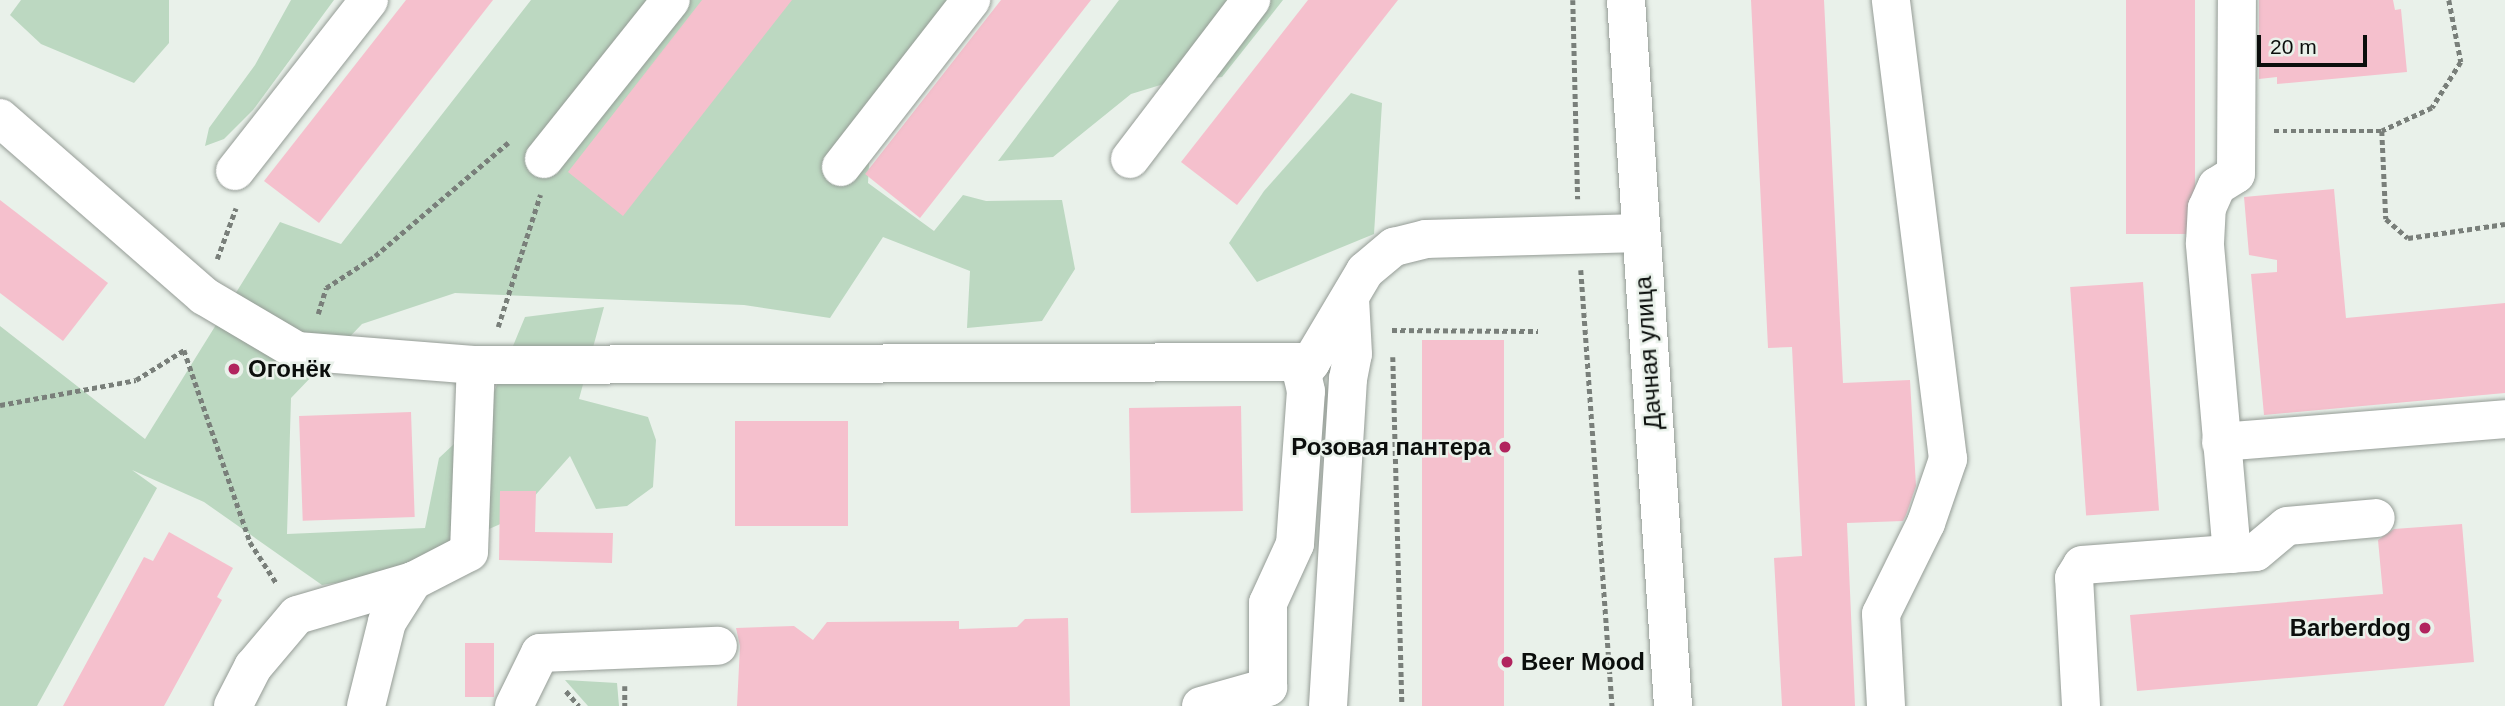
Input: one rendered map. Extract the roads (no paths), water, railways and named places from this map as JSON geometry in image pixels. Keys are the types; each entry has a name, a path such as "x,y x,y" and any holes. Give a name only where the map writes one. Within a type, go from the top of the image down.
{"street":[{"path":"237,184 369,0"},
{"path":"538,147 671,0"},
{"path":"841,167 971,0"},
{"path":"1130,159 1251,0"},
{"name":"Дачная улица","path":"1626,0 1673,706"},
{"path":"1886,706 1881,614 1926,523 1948,459 1891,0"},
{"path":"2232,554 2205,243 2207,208 2217,186 2236,174 2237,0"},
{"path":"0,118 204,296 306,352 481,365 1311,362"},
{"path":"1201,706 1268,687 1268,603 1295,544 1307,391 1302,374 1365,271 1394,247 1426,239 1640,233"},
{"path":"1328,706 1348,379 1353,354 1350,299"},
{"path":"233,706 253,667 297,615 413,581 469,552 481,365"},
{"path":"2221,442 2505,419"},
{"path":"2081,706 2074,578 2082,565 2261,551 2287,526 2376,518"},
{"path":"366,706 387,622 413,581"},
{"path":"514,706 540,653 718,646"}],"place":[{"name":"Огонёк","path":"234,369"},
{"name":"Розовая пантера","path":"1505,447"},
{"name":"Barberdog","path":"2425,628"},
{"name":"Beer Mood","path":"1507,662"}]}
